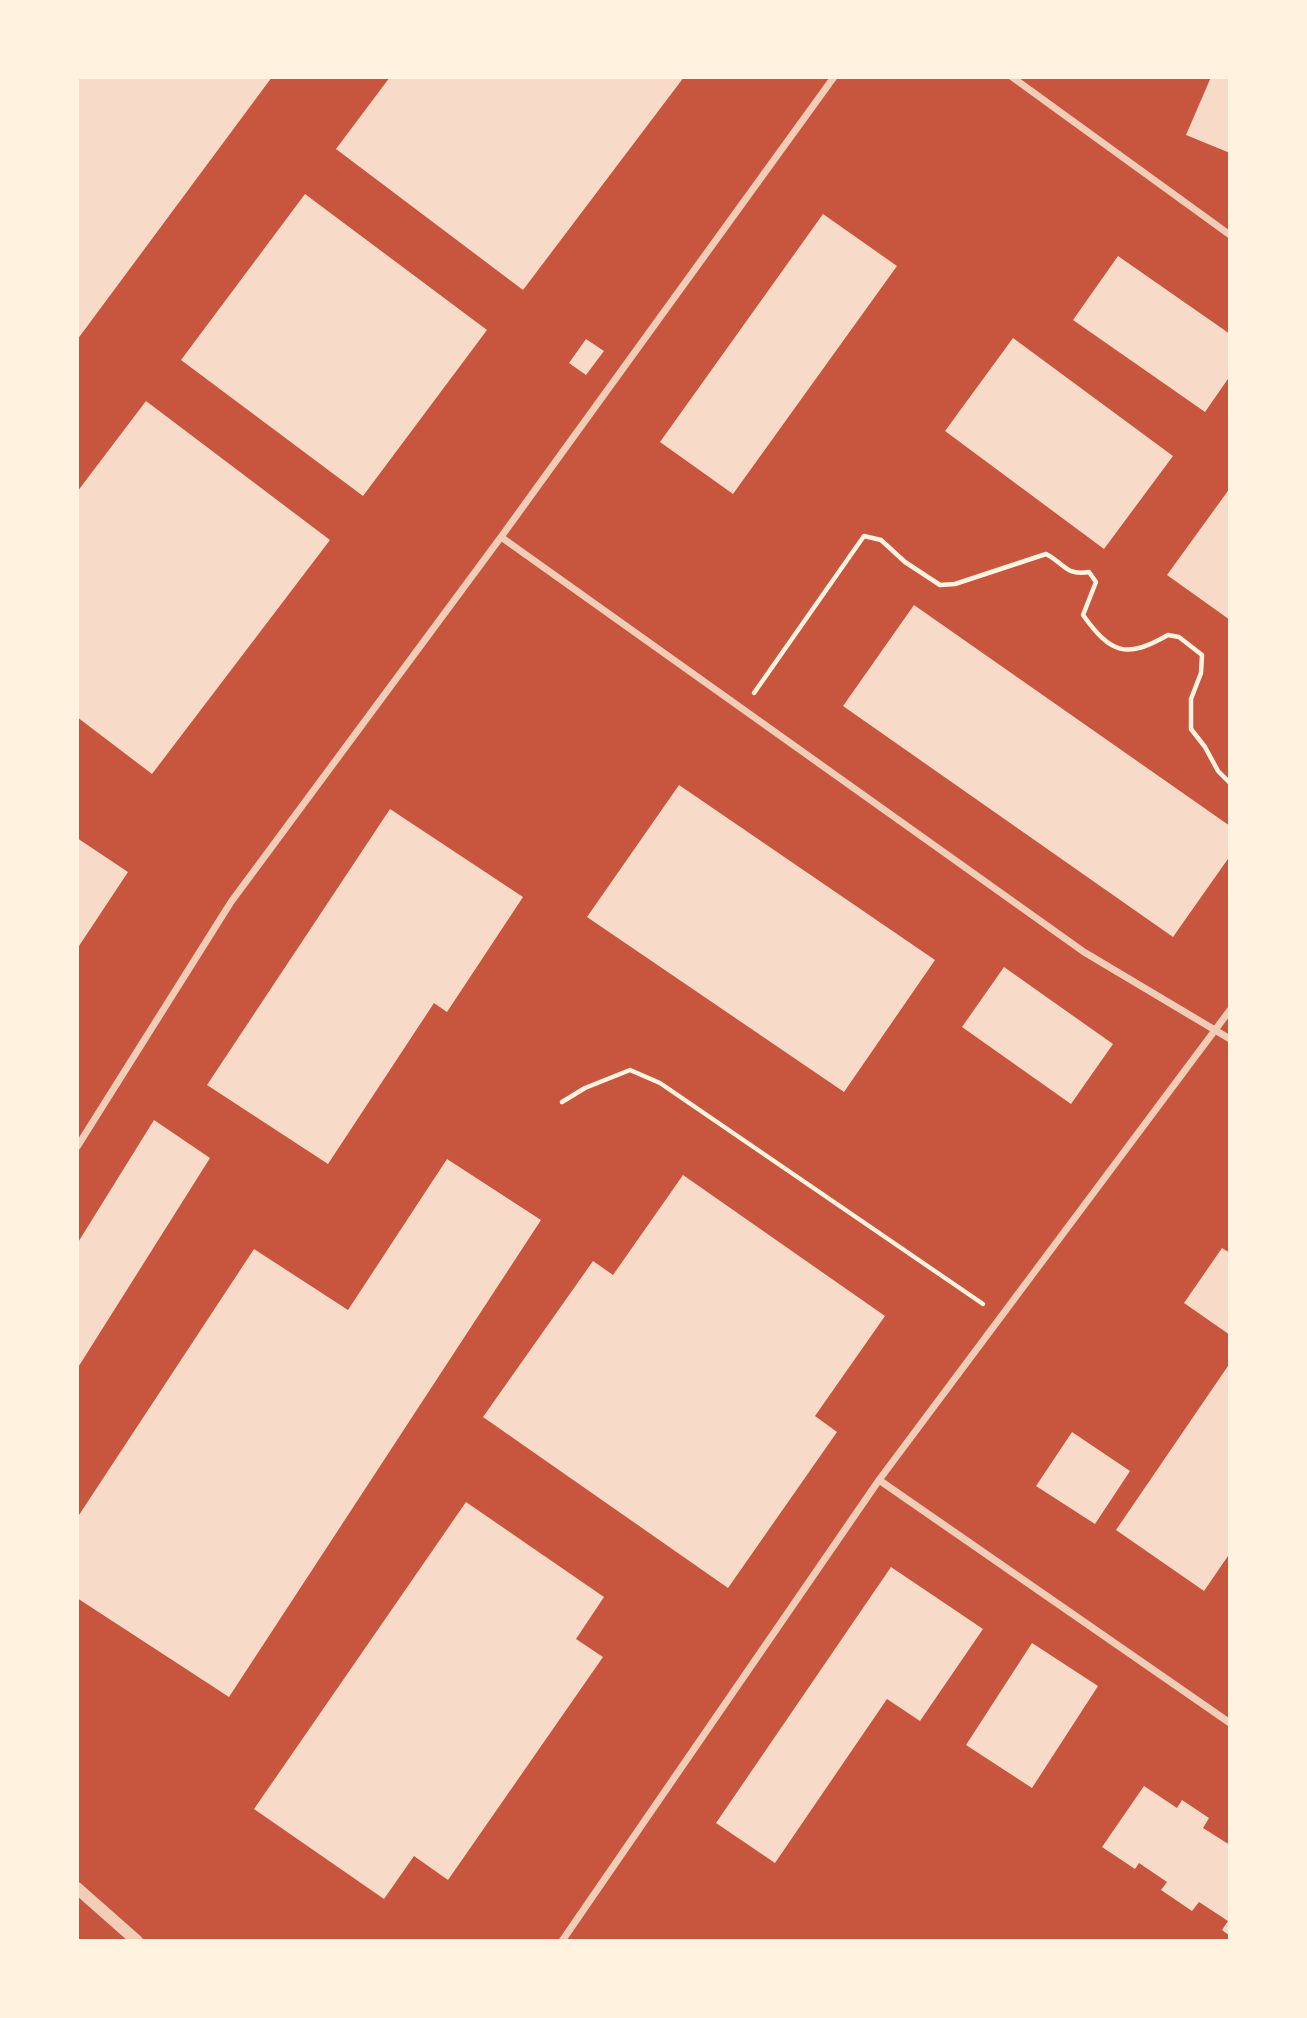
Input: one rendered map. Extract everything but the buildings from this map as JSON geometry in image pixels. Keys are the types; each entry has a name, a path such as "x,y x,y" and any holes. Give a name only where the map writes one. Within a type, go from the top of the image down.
{"street":[{"path":"77,1147 232,902 501,537 834,77"},
{"path":"1012,77 1230,234"},
{"path":"501,537 1084,952 1230,1039"},
{"path":"562,1941 879,1480 1230,1010"},
{"path":"879,1480 1230,1723"},
{"path":"77,1888 136,1941"}],"path":[{"path":"742,708 864,536 881,540 905,562 940,585 955,584 1046,554 1076,574 1089,572 1096,582 1083,615 1094,631 1110,645 1132,651 1168,635 1179,637 1202,655 1201,673 1191,699 1191,729 1218,771 1230,783"},
{"path":"562,1102 584,1088 631,1070 660,1083 1001,1317"}]}
